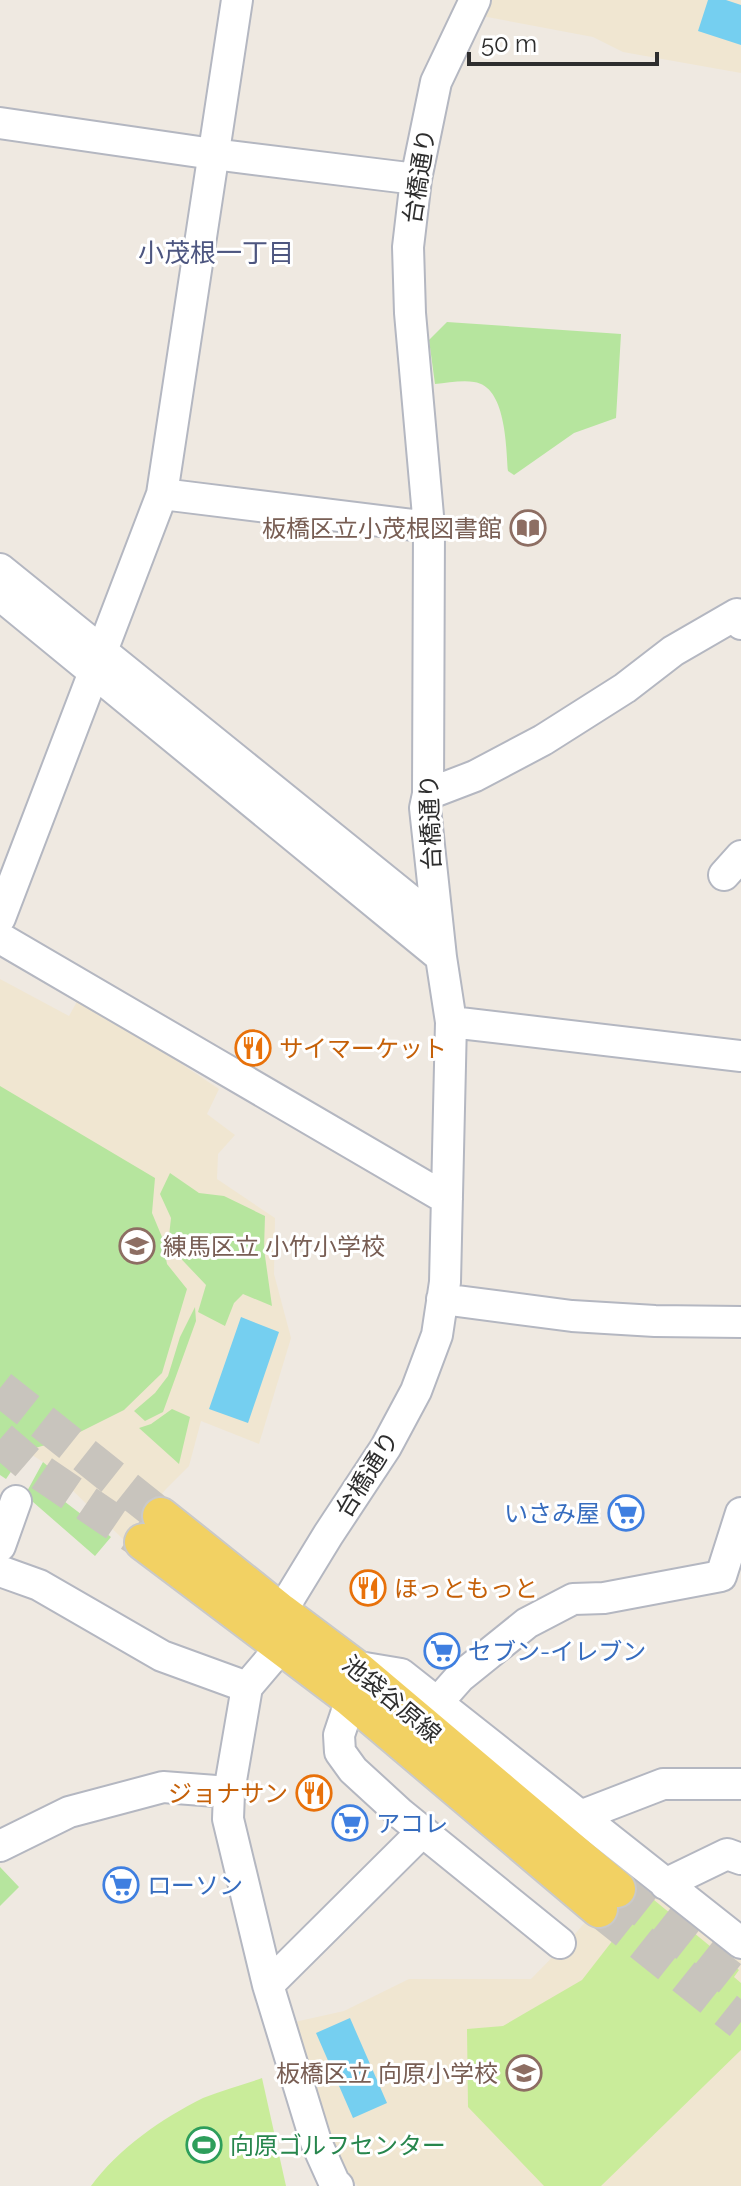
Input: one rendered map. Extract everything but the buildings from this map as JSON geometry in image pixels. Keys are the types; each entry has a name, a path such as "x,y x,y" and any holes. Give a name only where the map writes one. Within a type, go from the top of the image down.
{"main road":[{"name":"池袋谷原線","path":"152,1529 352,1682 608,1899"}],"street":[{"path":"0,918 162,494 237,0"},
{"name":"台橋通り","path":"247,1687 281,1630 328,1535 386,1447 416,1391 437,1335 442,1299 451,1022 425,808 428,794 429,527 410,313 408,247 416,179 436,82 475,0"},
{"path":"0,123 416,179"},
{"path":"162,494 429,527"},
{"path":"0,569 98,664 441,957"},
{"path":"0,595 98,664 437,922"},
{"path":"428,794 475,776 543,740 625,688 673,651 737,614 741,624"},
{"path":"0,938 447,1199"},
{"path":"451,1022 741,1056"},
{"path":"442,1299 572,1316 741,1322"},
{"path":"0,1546 16,1501"},
{"path":"437,1703 460,1677 527,1623 573,1599 731,1583 741,1513"},
{"path":"0,1571 39,1585 162,1656 247,1687 229,1792 228,1819 268,1985 316,2142 338,2186"},
{"path":"560,1943 422,1832 353,1770 340,1752 339,1735 352,1682 401,1674 741,1943"},
{"path":"580,1816 663,1784 741,1784"},
{"path":"0,1846 69,1812 163,1787 229,1792"},
{"path":"268,1985 422,1832"},
{"path":"665,1884 727,1854 741,1859"}],"shaded area":[{"path":"490,0 741,0 741,73 623,52 593,37 482,16"},
{"name":"練馬区立 小竹小学校","path":"0,979 69,1016 80,996 219,1089 207,1114 235,1135 218,1154 217,1179 275,1218 274,1274 291,1338 259,1444 201,1421 189,1466 124,1540 43,1462 26,1451 23,1458 0,1439"},
{"name":"板橋区立 向原小学校","path":"631,1868 741,1956 741,2186 358,2186 347,2176 323,2124 290,2023 344,2011 409,1979 531,1979 575,1934"}],"green space":[{"path":"447,322 621,334 616,418 574,433 514,475 508,471 505,433 493,394 485,386 474,382 435,384 429,340"},
{"path":"0,1086 155,1178 152,1213 162,1237 167,1264 187,1289 162,1373 124,1410 66,1439 25,1451 6,1479 0,1475"},
{"path":"170,1173 199,1193 224,1196 265,1216 264,1249 272,1306 243,1294 234,1303 225,1326 198,1312 206,1285 168,1245 171,1218 160,1194"},
{"path":"195,1307 196,1321 163,1412 145,1421 134,1411 155,1393 168,1376 180,1337"},
{"path":"172,1409 190,1417 179,1464 139,1428 151,1424"},
{"path":"43,1462 64,1480 56,1495 111,1537 95,1556 25,1495"},
{"path":"0,1867 19,1887 0,1906"},
{"path":"648,1895 739,1970 734,1977 741,1983 741,2050 601,2186 544,2186 468,2107 467,2029 503,2026 582,1980"},
{"name":"向原ゴルフセンター","path":"262,2078 286,2186 91,2186 114,2159 172,2115 203,2098"}],"water":[{"path":"708,0 726,0 741,5 741,45 698,31"},
{"path":"241,1317 279,1332 248,1423 209,1409"},
{"path":"350,2018 387,2103 353,2118 316,2033"}],"tunnel":[{"path":"0,1388 161,1516"},
{"path":"0,1439 30,1465 143,1542"},
{"path":"617,1889 741,1987"},
{"path":"599,1909 741,2022"}],"place":[{"name":"板橋区立小茂根図書館","path":"528,528"},
{"name":"サイマーケット","path":"253,1048"},
{"name":"練馬区立 小竹小学校","path":"137,1246"},
{"name":"いさみ屋","path":"626,1513"},
{"name":"ほっともっと","path":"368,1588"},
{"name":"セブン-イレブン","path":"442,1651"},
{"name":"ジョナサン","path":"314,1793"},
{"name":"アコレ","path":"350,1823"},
{"name":"ローソン","path":"121,1885"},
{"name":"板橋区立 向原小学校","path":"524,2073"},
{"name":"向原ゴルフセンター","path":"204,2145"}],"district":[{"name":"小茂根一丁目","path":"216,253"}]}
